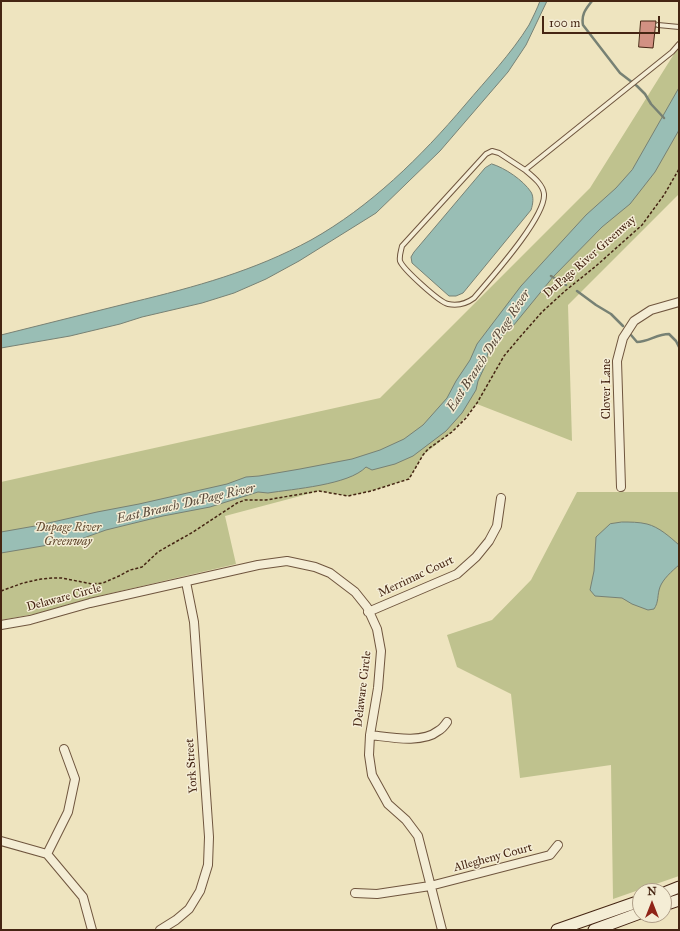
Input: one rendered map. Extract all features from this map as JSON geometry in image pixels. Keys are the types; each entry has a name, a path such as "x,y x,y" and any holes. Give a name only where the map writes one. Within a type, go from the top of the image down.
{"main road":[{"path":"557,930 632,904"},
{"path":"594,930 632,917"}],"street":[{"name":"Clover Lane","path":"621,487 617,361 623,338 634,321 651,310 679,302"},
{"name":"Merrimac Court","path":"368,612 458,574 476,557 489,541 497,526 501,498"},
{"name":"Delaware Circle","path":"1,625 30,620 90,603 258,565 287,561 315,567 330,573 355,592 367,607 368,612 378,629 381,651 378,688 370,735 369,755 372,775 388,804 406,820 418,836 442,930"},
{"name":"York Street","path":"160,930 176,920 189,909 200,891 208,865 209,837 194,622 186,582"},
{"path":"370,735 407,739 425,738 438,732 448,722"},
{"path":"47,854 68,812 75,779 64,750"},
{"path":"1,841 47,854 83,897 92,930"},
{"name":"Allegheny Court","path":"355,893 377,894 430,886 550,855 558,845"}],"lane":[{"path":"658,25 679,28"},
{"path":"525,170 672,52 679,44"},
{"path":"492,151 499,153 525,170 538,181 544,192 544,201 540,211 512,252 474,298 466,303 458,305 448,304 440,300 406,270 400,262 402,246 486,154 492,151"}],"path":[{"name":"DuPage River Greenway","path":"1,591 35,580 53,578 62,578 92,584 103,583 130,570 142,567 158,552 193,532 237,503 245,500 266,500 319,491 348,496 410,479 422,455 452,432 477,404 504,356 520,337 542,312 642,225 664,195 679,169"}],"green space":[{"name":"Dupage River Greenway","path":"679,46 679,194 568,305 572,441 477,404 452,432 423,455 409,479 371,491 348,496 319,491 225,516 236,564 103,595 34,614 1,620 1,482 380,398 590,188"},
{"path":"577,492 679,492 679,876 659,883 632,883 632,892 613,899 611,765 520,778 511,694 457,667 447,635 492,620 531,580"}],"water":[{"path":"540,1 547,1 526,45 508,72 440,151 376,213 299,261 266,279 234,293 202,303 70,336 1,348 1,335 156,296 224,277 268,261 290,251 333,227 394,180 431,143 514,46 529,25"},
{"name":"East Branch DuPage River","path":"679,88 679,130 655,172 630,204 602,227 553,277 513,326 489,348 485,366 478,381 476,390 462,413 446,431 413,456 395,464 372,470 366,467 358,473 334,482 306,488 268,493 258,492 210,507 163,516 106,530 78,540 1,553 1,532 139,504 227,484 246,477 352,459 380,450 404,439 423,425 447,398 470,360 477,344 521,286 586,215 616,188 632,170"},
{"path":"492,164 513,175 528,188 533,196 531,210 463,293 456,296 449,296 412,263 411,257 485,168"},
{"path":"622,522 641,523 656,527 679,545 679,565 661,584 657,604 654,609 648,610 632,604 622,598 595,596 590,590 594,571 596,537 610,524"}],"building":[{"path":"641,21 656,21 653,48 639,47"}],"waterway":[{"path":"592,1 583,15 583,25 620,73 645,94 651,104 664,118"},
{"path":"551,276 566,285"},
{"path":"577,291 611,314 623,326"},
{"path":"631,335 637,342 645,341 660,335 669,334 676,341 679,347"}]}
